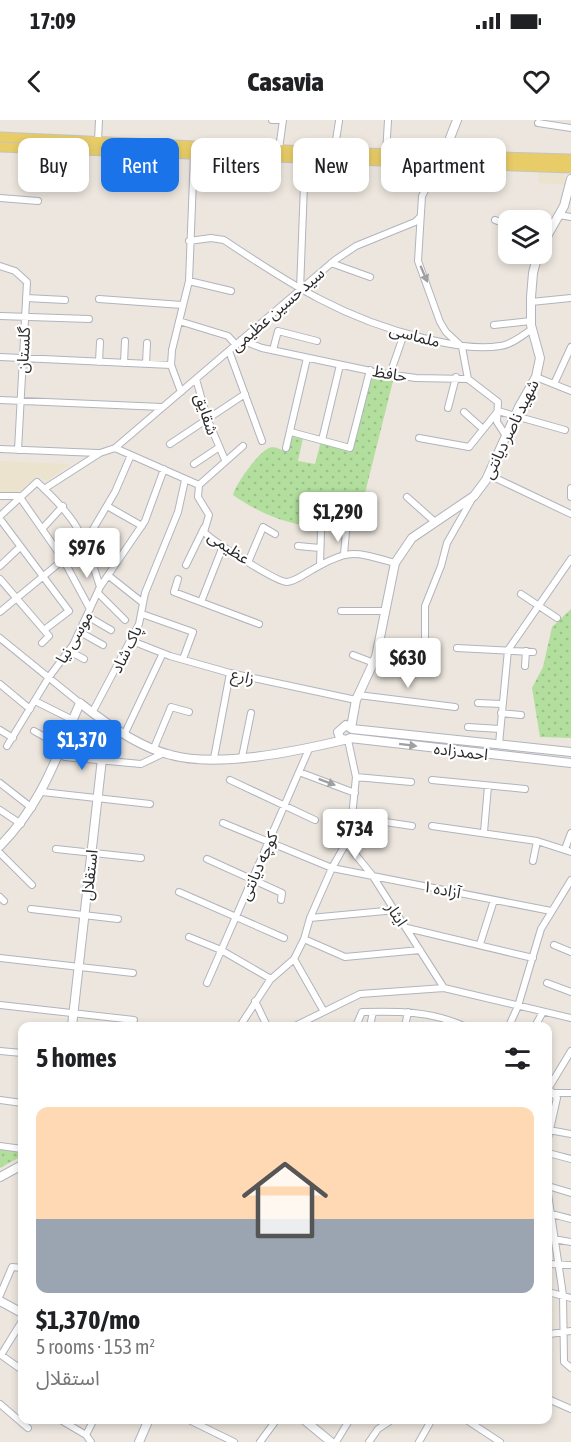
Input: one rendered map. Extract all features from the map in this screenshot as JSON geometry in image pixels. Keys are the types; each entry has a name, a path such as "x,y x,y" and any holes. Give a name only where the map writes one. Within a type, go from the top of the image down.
{"main road":[{"path":"450,138 457,120"},
{"path":"1,143 98,141 191,145"},
{"path":"1,143 191,154"},
{"path":"506,160 571,159"},
{"path":"506,164 571,168"},
{"path":"552,226 559,215 571,179"},
{"name":"شهید ناصر دیانتی","path":"80,703 106,723 164,753 190,758 242,757 309,748 323,745 346,733 357,700 374,663 395,563 412,538 474,496 489,476 515,415 536,377 540,358 532,325 531,302 532,273 535,264"},
{"path":"0,846 21,824 42,792 80,703"},
{"name":"استقلال","path":"73,1022 106,723"},
{"name":"احمدزاده","path":"346,733 499,744 571,752"},
{"name":"احمدزاده","path":"346,733 571,763"},
{"path":"540,760 541,749"},
{"path":"0,1177 18,1167"},
{"path":"0,1301 18,1311"},
{"path":"139,1442 147,1424"},
{"path":"310,1424 331,1442"}],"street":[{"path":"98,141 99,120"},
{"path":"272,120 282,120 280,138"},
{"path":"387,138 388,120"},
{"path":"336,138 339,121"},
{"path":"538,123 571,128"},
{"path":"181,392 171,365 178,321 189,281 192,192"},
{"path":"300,291 304,192"},
{"path":"424,192 420,217 418,261 440,322 446,332 462,347 468,379"},
{"path":"0,198 38,201"},
{"path":"559,215 571,218"},
{"name":"سید حسین عظیمی","path":"100,453 115,448 331,263 356,246 415,222 420,217"},
{"name":"ملماسی","path":"189,241 211,238 224,240 300,291 344,313 404,334 462,347 502,346 532,325"},
{"path":"331,263 370,277"},
{"name":"گلستان","path":"0,267 23,276 27,282 18,450"},
{"path":"189,281 231,291"},
{"path":"26,298 65,300"},
{"path":"531,302 571,298"},
{"path":"99,299 182,305"},
{"path":"0,316 89,319"},
{"path":"178,321 221,333 228,336 236,345"},
{"path":"494,325 532,325"},
{"path":"273,350 278,331 318,341"},
{"path":"390,374 404,334"},
{"name":"حافظ","path":"242,340 307,358 390,374 416,378 468,379 498,402 497,422 506,436"},
{"path":"124,363 125,341"},
{"path":"99,362 100,342"},
{"path":"146,364 147,343"},
{"path":"554,384 571,347"},
{"path":"229,351 262,441"},
{"path":"0,357 171,365"},
{"path":"286,448 307,358"},
{"path":"322,440 340,365"},
{"path":"291,432 350,447 370,370"},
{"path":"448,408 456,377"},
{"path":"536,377 571,391"},
{"name":"شقایق","path":"196,379 207,418 225,460"},
{"path":"170,444 245,394"},
{"path":"0,400 162,407"},
{"path":"418,438 469,447 498,411 565,430"},
{"path":"464,412 483,429"},
{"path":"115,448 200,485 243,446"},
{"path":"194,464 218,448"},
{"path":"0,449 100,453"},
{"path":"45,489 100,453"},
{"path":"0,612 86,541 107,506 131,455"},
{"name":"موسی نیا","path":"7,746 49,677 69,651 99,590 142,526 154,502 164,468"},
{"path":"489,476 571,514"},
{"name":"پاک شاد","path":"92,712 132,641 142,614 152,569 178,512 185,480"},
{"path":"44,630 69,611 0,518 19,496 37,482 63,506 86,541 99,590 125,620"},
{"name":"عظیمی","path":"200,485 198,497 209,515 204,528 208,536 249,560 270,576 285,582 294,581 320,565"},
{"path":"571,488 571,496"},
{"path":"0,496 19,496"},
{"path":"19,496 63,560 90,609"},
{"path":"406,496 435,522"},
{"path":"436,671 425,670 425,606 441,566 447,543 474,496"},
{"path":"42,529 63,506"},
{"path":"107,506 142,526"},
{"path":"344,554 348,509"},
{"path":"249,560 263,527 275,534"},
{"path":"186,564 204,528"},
{"path":"321,531 320,565 344,554 356,552 395,563"},
{"path":"201,602 223,546"},
{"path":"298,546 320,548"},
{"path":"0,566 20,547"},
{"path":"499,744 508,650 571,559"},
{"path":"109,576 143,603"},
{"path":"0,579 18,597 49,636 42,643"},
{"path":"178,579 174,592 259,624"},
{"path":"521,594 557,618"},
{"path":"341,611 386,611"},
{"path":"142,614 194,632 183,659"},
{"path":"87,616 111,630"},
{"path":"80,632 103,645"},
{"path":"0,638 80,703"},
{"name":"زارع","path":"132,641 230,673 357,700 455,707"},
{"path":"457,648 533,652"},
{"path":"69,651 84,659"},
{"path":"525,666 526,651"},
{"path":"125,733 163,653"},
{"path":"353,655 374,663"},
{"path":"214,758 230,673"},
{"path":"0,684 30,709"},
{"path":"35,701 73,720"},
{"path":"478,703 502,704"},
{"path":"154,748 171,707 189,712"},
{"path":"242,757 251,713"},
{"path":"501,713 521,715"},
{"path":"468,727 500,729"},
{"path":"0,730 13,738"},
{"path":"34,731 61,746"},
{"path":"242,1022 271,979 294,959 332,868 346,843 352,817 356,777 346,733"},
{"name":"کوچه دیانتی","path":"207,982 309,748"},
{"path":"65,757 141,764 164,753"},
{"path":"298,772 355,793"},
{"path":"356,777 411,782"},
{"path":"230,780 315,820"},
{"path":"432,780 525,789"},
{"path":"0,783 32,808"},
{"path":"484,832 488,786"},
{"path":"42,792 150,804"},
{"path":"0,810 21,824"},
{"path":"352,817 412,826"},
{"name":"آزاده ۱","path":"223,822 268,843 332,868 551,911"},
{"path":"432,826 537,841 568,850 571,833"},
{"path":"533,861 537,841"},
{"name":"ایثار","path":"346,843 396,910 444,988"},
{"path":"56,849 141,858"},
{"path":"0,854 32,885"},
{"path":"207,859 282,893 281,900"},
{"path":"511,1022 518,1006 541,930 571,880"},
{"path":"179,892 284,938"},
{"path":"480,944 494,900"},
{"path":"31,909 118,919"},
{"path":"310,918 396,910"},
{"path":"407,928 533,958"},
{"path":"189,937 221,950 271,979"},
{"path":"304,939 345,957 420,950"},
{"path":"554,945 571,952"},
{"path":"0,958 133,973"},
{"path":"294,959 323,1010"},
{"path":"547,983 571,992"},
{"path":"302,1022 350,998 374,991 444,988 571,1018"},
{"path":"255,1000 265,1022"},
{"path":"0,1005 134,1020"},
{"path":"371,1022 373,1012"},
{"path":"406,1022 408,1012"},
{"path":"357,1022 359,1013 408,1012 427,1013 444,1022"},
{"path":"537,1022 543,1012"},
{"path":"0,1051 18,1053"},
{"path":"552,1082 571,1051"},
{"path":"552,1091 571,1093"},
{"path":"552,1118 557,1098 555,1093"},
{"path":"0,1100 18,1102"},
{"path":"552,1131 571,1134"},
{"path":"0,1146 18,1148"},
{"path":"552,1154 571,1159"},
{"path":"552,1187 571,1193"},
{"path":"552,1214 571,1219"},
{"path":"552,1239 571,1242"},
{"path":"552,1246 563,1295 567,1331 564,1362 571,1368"},
{"path":"552,1264 571,1264"},
{"path":"0,1294 12,1267 18,1268"},
{"path":"552,1293 571,1298"},
{"path":"563,1295 564,1313"},
{"path":"18,1327 1,1355 18,1367"},
{"path":"552,1334 567,1331"},
{"path":"552,1401 571,1408"},
{"path":"0,1404 18,1419"},
{"path":"23,1424 28,1428"},
{"path":"67,1424 86,1435 91,1442"},
{"path":"86,1435 92,1424"},
{"path":"197,1424 234,1442"},
{"path":"260,1442 273,1424"},
{"path":"336,1442 347,1424"},
{"path":"369,1442 378,1429 386,1424"},
{"path":"419,1442 429,1424"},
{"path":"473,1424 500,1442"}],"shaded area":[{"path":"538,172 564,173 566,185 539,183"},
{"path":"0,461 70,464 47,481 37,476 17,493 0,493"}],"green space":[{"path":"372,376 393,381 361,509 332,509 307,526 268,515 233,495 244,475 262,453 272,447 286,452 289,440 293,437 303,438 298,461 315,464 321,441 351,449"},
{"path":"571,609 571,738 540,737 532,688 543,667 552,627"},
{"path":"0,1148 18,1150 18,1158 0,1168"}]}
